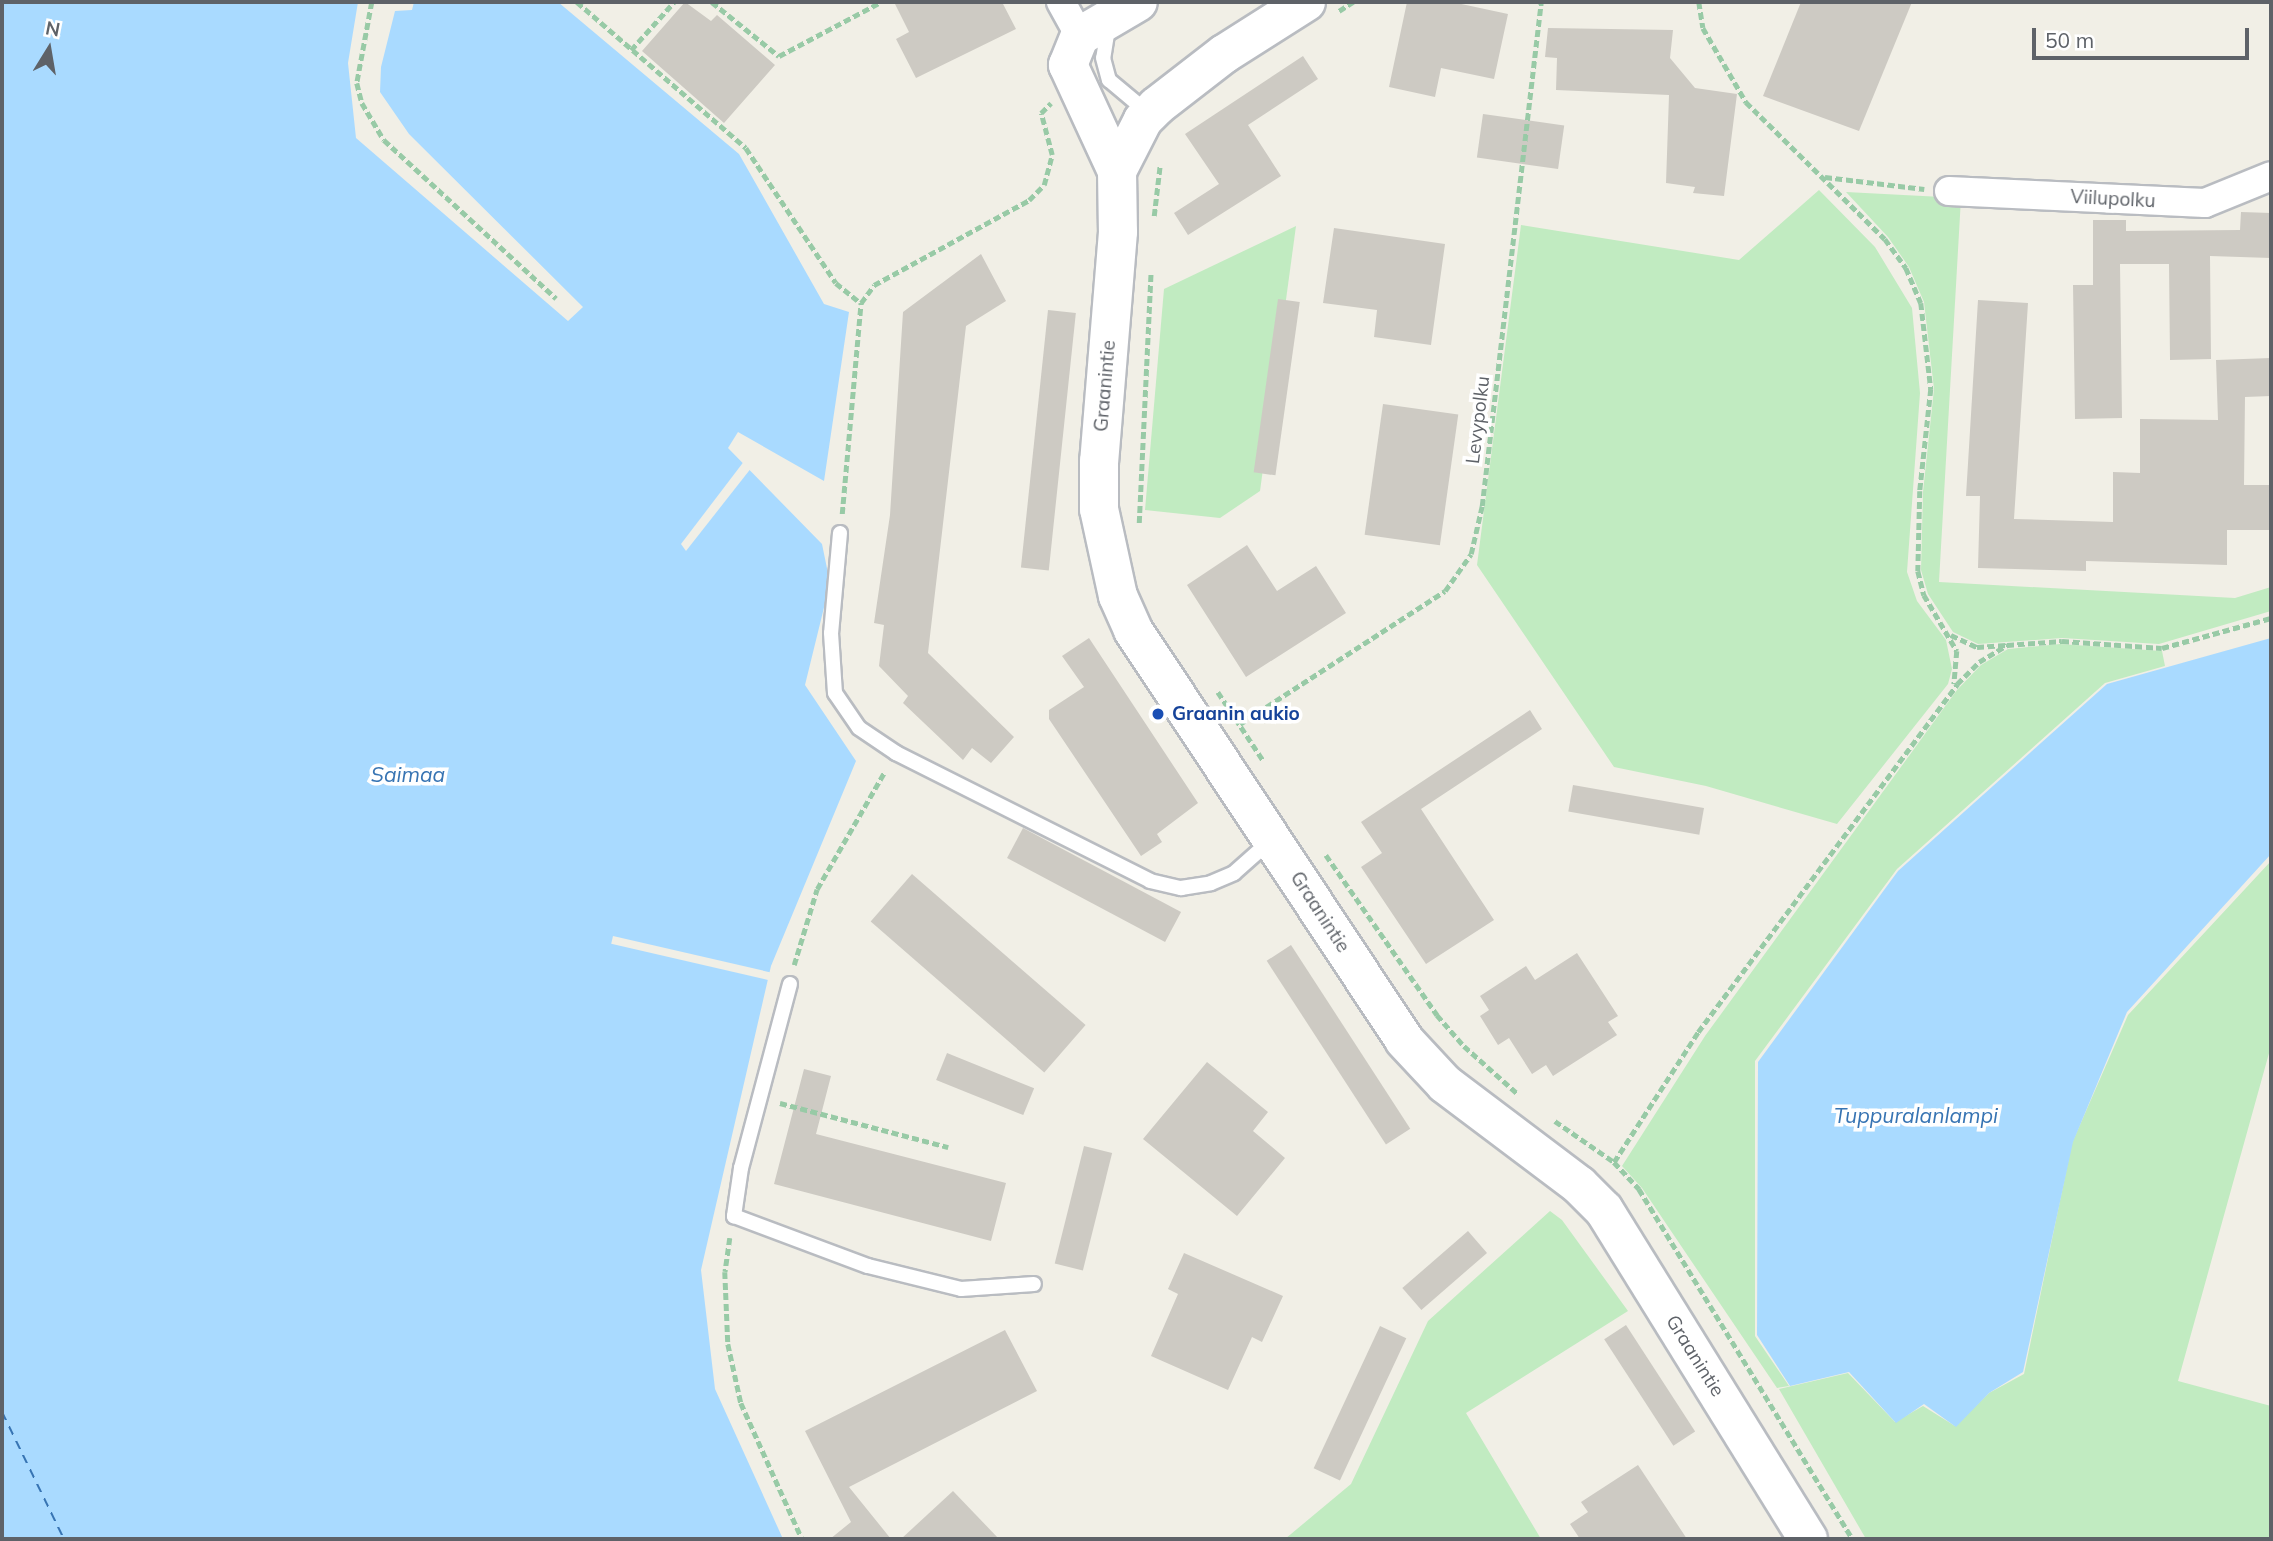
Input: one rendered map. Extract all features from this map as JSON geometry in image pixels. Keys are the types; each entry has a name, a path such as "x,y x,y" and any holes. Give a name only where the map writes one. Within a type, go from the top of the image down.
{"street":[{"path":"1062,2 1110,18"},
{"name":"Graanintie","path":"1117,170 1143,120 1157,106 1224,54 1318,9"},
{"name":"Graanintie","path":"1110,18 1068,65 1117,170 1118,232 1099,461 1107,555 1133,629 1274,838 1404,1040 1446,1084 1579,1185 1604,1210 1808,1539"},
{"name":"Viilupolku","path":"1949,191 2205,203 2271,176"}],"lane":[{"path":"1110,18 1103,58 1109,80 1138,104 1157,106"},
{"path":"840,533 831,633 835,693 859,728 896,753 1150,881 1181,888 1234,873 1274,838"},
{"path":"790,985 760,1097 734,1216 868,1266 961,1289 1034,1284"}],"path":[{"path":"577,2 746,148 836,283 861,303"},
{"path":"631,50 674,2"},
{"path":"712,2 779,56 881,2"},
{"path":"1318,9 1353,2"},
{"name":"Levypolku","path":"1240,724 1445,591 1471,554 1482,506 1541,2"},
{"path":"1699,2 1703,28 1746,102 1885,239 1906,268 1921,303 1931,389 1920,491 1918,571 1924,595 1951,634 1958,668 1954,688"},
{"path":"371,4 357,83 362,103 384,140 556,298"},
{"path":"840,533 861,303 874,285 1029,200 1044,185 1052,155 1041,113 1055,101"},
{"path":"1153,221 1161,153"},
{"path":"1824,177 1949,191"},
{"path":"1138,528 1152,263"},
{"path":"1951,634 1977,647 2062,641 2162,648 2271,618"},
{"path":"1614,1162 1698,1032 1954,688 1979,662 2007,645"},
{"path":"1214,686 1269,770"},
{"path":"790,985 817,889 896,753"},
{"path":"1321,849 1437,1015 1464,1046 1526,1099"},
{"path":"760,1097 948,1147"},
{"path":"1544,1113 1614,1162 1639,1189 1853,1539"},
{"path":"734,1216 725,1272 727,1343 741,1403 802,1539"}],"green space":[{"path":"1819,190 1875,247 1912,308 1920,393 1907,572 1917,601 1946,640 1952,669 1948,684 1837,824 1706,786 1614,767 1477,565 1521,225 1739,260"},
{"path":"1846,192 1961,198 1939,582 2235,598 2271,587 2271,611 2159,644 2062,638 1978,644 1953,632 1928,594 1921,570 1923,492 1934,389 1924,302 1909,267 1888,237"},
{"path":"1296,226 1260,491 1220,518 1145,510 1164,289"},
{"path":"2060,644 2162,651 2165,666 2105,683 1897,869 1755,1061 1755,1336 1789,1386 1777,1388 1642,1188 1622,1166 1705,1036 1957,690 1981,665 2008,649"},
{"path":"2271,861 2271,1046 2178,1381 2271,1406 2271,1539 1866,1539 1779,1389 1848,1373 1895,1422 1923,1406 1955,1426 1989,1393 2024,1374 2072,1143 2128,1015"},
{"path":"1550,1211 1562,1220 1628,1311 1466,1413 1541,1539 1285,1539 1351,1484 1428,1321"}],"water":[{"name":"Saimaa","path":"2,2 358,2 348,63 356,138 568,321 583,307 409,134 380,92 381,67 395,11 412,10 414,2 558,2 739,154 824,304 849,312 824,481 738,432 728,448 822,544 830,583 805,685 856,761 771,966 701,1270 715,1389 783,1539 2,1539"},
{"name":"Tuppuralanlampi","path":"2271,638 2271,854 2127,1012 2073,1142 2023,1372 1989,1393 1956,1427 1924,1404 1896,1423 1849,1372 1790,1386 1757,1335 1758,1062 1898,871 2107,684"}],"pier":[{"path":"745,460 752,467 686,551 681,544"},
{"path":"613,936 772,973 770,980 611,944"}],"building":[{"path":"685,2 711,21 717,15 775,65 724,123 642,51"},
{"path":"894,2 1002,2 1016,29 916,78 896,39 909,32"},
{"path":"1407,2 1452,2 1508,14 1494,79 1441,68 1435,97 1389,87"},
{"path":"1801,2 1912,2 1859,131 1763,96"},
{"path":"1548,28 1673,30 1670,58 1695,88 1737,94 1724,196 1693,193 1695,187 1666,183 1669,95 1556,90 1557,58 1545,57"},
{"path":"1303,56 1318,79 1248,125 1281,176 1188,235 1174,213 1219,184 1185,134"},
{"path":"1483,114 1564,125 1558,169 1477,158"},
{"path":"2241,212 2271,213 2271,258 2210,256 2211,359 2170,360 2169,264 2120,264 2122,418 2075,419 2073,285 2093,285 2093,220 2126,220 2126,231 2240,230"},
{"path":"1334,228 1445,244 1431,345 1374,337 1377,310 1323,303"},
{"path":"981,254 1006,301 966,326 928,653 1014,737 991,763 972,748 963,760 903,703 908,696 879,666 884,625 874,623 890,515 903,312"},
{"path":"1278,299 1300,302 1275,475 1254,472"},
{"path":"1978,300 2028,303 2014,519 2113,522 2113,472 2140,473 2140,419 2218,420 2216,360 2271,358 2271,396 2245,397 2244,485 2271,485 2271,530 2227,530 2227,565 2086,561 2086,571 1978,568 1980,496 1966,496"},
{"path":"1048,310 1076,313 1049,571 1021,568"},
{"path":"1383,404 1458,415 1440,545 1365,535"},
{"path":"1247,545 1277,591 1316,566 1346,613 1246,677 1187,585"},
{"path":"1089,638 1198,803 1157,834 1162,842 1141,856 1049,719 1049,710 1084,687 1062,656"},
{"path":"1530,710 1542,729 1421,809 1494,920 1426,964 1361,867 1382,853 1361,822"},
{"path":"1573,785 1704,808 1699,835 1568,812"},
{"path":"1023,828 1181,912 1165,942 1007,858"},
{"path":"912,874 1086,1025 1044,1072 871,922"},
{"path":"1291,945 1410,1129 1386,1144 1267,961"},
{"path":"1577,953 1618,1016 1608,1022 1617,1035 1553,1076 1546,1065 1532,1074 1509,1038 1498,1045 1480,1016 1489,1010 1480,996 1526,966 1535,980"},
{"path":"947,1053 1034,1088 1023,1115 936,1080"},
{"path":"1207,1062 1268,1112 1253,1131 1285,1158 1237,1216 1143,1139"},
{"path":"804,1069 831,1076 816,1134 1006,1183 991,1241 774,1184"},
{"path":"1084,1146 1112,1153 1083,1270 1055,1263"},
{"path":"1468,1231 1487,1253 1421,1310 1402,1288"},
{"path":"1184,1253 1283,1296 1262,1342 1252,1337 1228,1390 1151,1356 1178,1294 1168,1289"},
{"path":"1626,1325 1695,1432 1673,1446 1604,1339"},
{"path":"1380,1326 1406,1338 1340,1481 1314,1468"},
{"path":"1005,1330 1037,1391 849,1487 891,1539 830,1539 851,1522 805,1431"},
{"path":"1638,1465 1687,1539 1580,1539 1570,1524 1588,1512 1581,1502"},
{"path":"953,1491 999,1539 901,1539"}],"ferry route":[{"path":"2,1412 64,1539"}],"place":[{"name":"Graanin aukio","path":"1158,714"}]}
